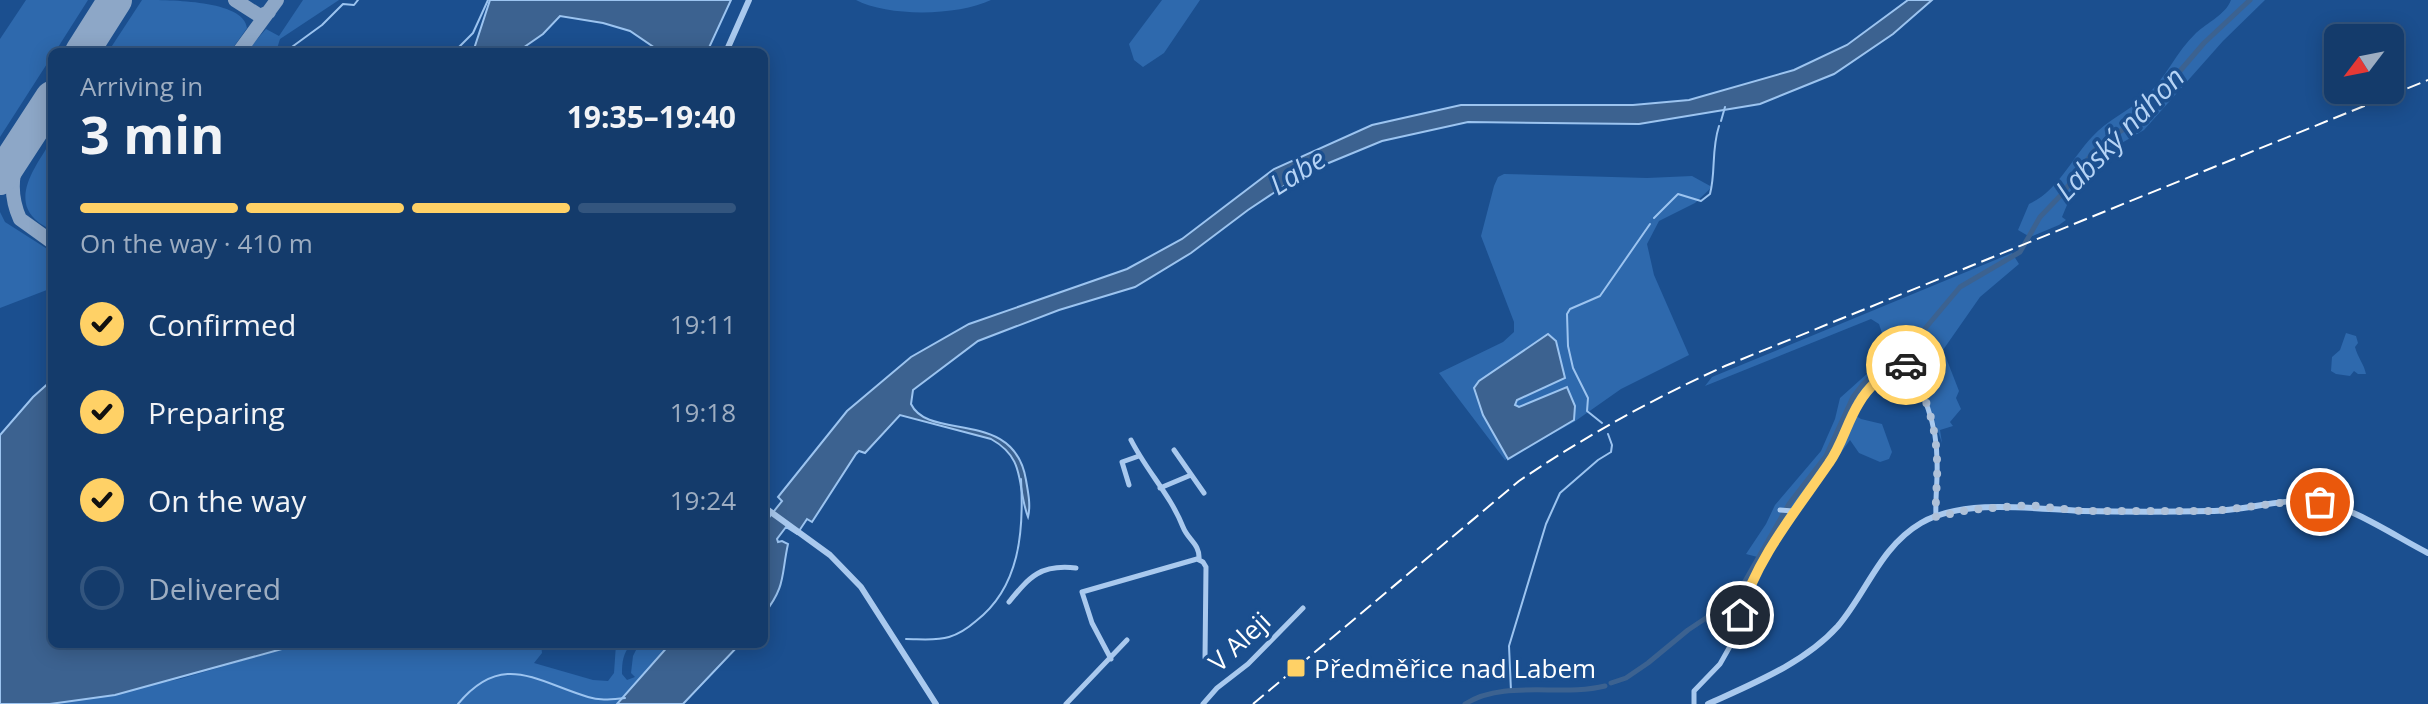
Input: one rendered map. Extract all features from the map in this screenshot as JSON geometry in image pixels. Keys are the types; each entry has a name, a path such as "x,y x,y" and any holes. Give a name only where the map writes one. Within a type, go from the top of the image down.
{"street":[{"path":"728,48 749,0"},
{"path":"1694,704 1694,691 1720,664 1733,641 1748,589 1792,511 1832,460 1859,402 1883,374 1903,361 1918,381 1928,405 1938,458 1936,517"},
{"path":"1131,440 1180,516 1184,530 1199,549 1198,559"},
{"path":"1174,450 1204,493"},
{"path":"1129,485 1122,462 1139,456"},
{"path":"1160,488 1191,475"},
{"path":"1708,704 1759,681 1817,645 1838,625 1891,545 1921,523 1969,510 2029,505 2081,511 2214,511 2297,501 2320,502 2340,507 2428,553"},
{"path":"768,510 830,555 861,587 936,704"},
{"path":"1780,510 1792,511"},
{"path":"1198,559 1206,567 1205,658"},
{"path":"1111,659 1092,623 1082,592 1198,559"},
{"path":"1009,602 1028,579 1045,569 1076,568"},
{"name":"V Aleji","path":"1203,704 1303,608"},
{"path":"1066,704 1127,640"}],"shaded area":[{"path":"26,0 88,0 58,48 48,48 48,62 0,137 0,39"},
{"path":"142,0 187,1 220,7 243,19 247,28 233,48 111,48"},
{"path":"303,0 339,0 280,39 277,48 249,48 266,29 279,36"},
{"path":"856,0 991,0 942,12 904,12 870,6"},
{"path":"1162,0 1200,0 1164,53 1143,67 1134,60 1129,44"},
{"path":"2231,0 2265,0 2223,41 2144,130 2108,151 2067,205 2062,217 2066,220 2030,237 2018,230 2029,204 2056,183 2098,131 2153,89 2189,40 2221,14"},
{"path":"48,146 48,228 37,221 25,200 26,188"},
{"path":"1504,174 1647,178 1692,176 1712,187 1695,203 1659,221 1647,244 1654,275 1689,355 1621,389 1574,422 1505,460 1439,373 1503,342 1514,332 1514,322 1481,236 1494,186 1498,177"},
{"path":"0,212 5,222 48,249 48,290 0,308"},
{"path":"2012,253 2019,264 1980,297 1943,350 1959,391 1956,398 1961,409 1950,422 1953,426 1940,430 1942,443 1920,380 1904,358 1896,362 1873,381 1853,414 1882,424 1892,452 1889,459 1880,462 1859,453 1850,440 1765,559 1746,554 1775,505 1821,451 1840,398 1889,354 1879,324 1871,319 1705,386 1712,377"},
{"path":"2346,333 2356,336 2358,343 2355,347 2366,374 2354,371 2350,376 2331,371 2332,357 2340,350"},
{"path":"286,648 541,648 542,653 534,663 593,680 608,681 614,673 616,648 629,648 622,665 622,674 627,680 635,677 631,673 637,648 665,648 647,673 617,704 51,704 180,679"}],"water":[{"path":"490,0 731,0 709,48 655,48 630,31 560,16 543,34 523,48 474,48"},
{"name":"Labe","path":"1908,0 1932,0 1893,34 1834,74 1760,104 1639,124 1468,122 1382,141 1302,174 1191,253 1135,287 1059,310 978,341 913,390 911,404 921,415 935,422 989,434 1006,443 1018,457 1026,480 1028,517 1015,464 1002,447 991,439 900,415 865,453 859,451 856,454 812,522 807,519 797,534 786,527 777,539 788,544 779,588 768,608 768,519 782,501 778,497 847,411 911,357 969,324 1127,269 1182,239 1274,169 1372,125 1461,105 1633,105 1689,100 1794,70 1847,45"},
{"path":"1548,334 1556,341 1565,378 1517,400 1515,405 1519,407 1567,387 1575,406 1574,420 1508,459 1483,415 1474,388 1479,381"},
{"path":"48,384 48,648 285,648 115,695 50,704 0,704 0,435"},
{"path":"666,648 736,648 683,704 617,704"}],"waterway":[{"path":"290,48 322,25 343,4 354,5 358,0"},
{"path":"458,48 473,33 488,0"},
{"name":"Labský náhon","path":"1611,683 1626,678 1721,608 1744,583 1789,504 1826,456 1853,397 1863,384 1923,331 1960,287 2020,252 2040,217 2062,194 2094,151 2137,121 2204,43 2250,0"},
{"path":"1721,121 1725,107"},
{"path":"1654,218 1678,194 1701,201 1710,194 1719,126"},
{"path":"1602,423 1587,411 1588,398 1573,368 1568,346 1567,314 1570,309 1600,296 1650,224"},
{"path":"1511,691 1509,646 1546,524 1560,493 1611,452 1608,434"},
{"path":"906,639 939,639 956,634 976,621 1002,592 1020,538 1021,479"},
{"path":"458,704 489,678 504,674 535,678 593,698 625,698"},
{"name":"Labský náhon","path":"1465,704 1497,692 1605,686"}],"taxiway":[{"path":"108,12 116,0"},
{"path":"235,0 260,16 269,12"},
{"path":"242,48 277,0"},
{"path":"48,104 18,158 13,188 20,219 48,239"}],"runway":[{"path":"85,48 115,0"},
{"path":"0,178 48,104"}],"railway":[{"path":"1253,704 1519,481 1646,405 1725,366 2428,80"}],"way so far":[{"path":"1906,365 1918,381 1928,405 1938,458 1936,517 1969,510 2029,505 2081,511 2214,511 2297,501 2320,502"}],"place":[{"name":"Předměřice nad Labem","path":"1296,668"}],"route":[{"path":"1740,615 1748,589 1794,511 1832,460 1859,402 1883,374 1903,361 1906,365"}]}
